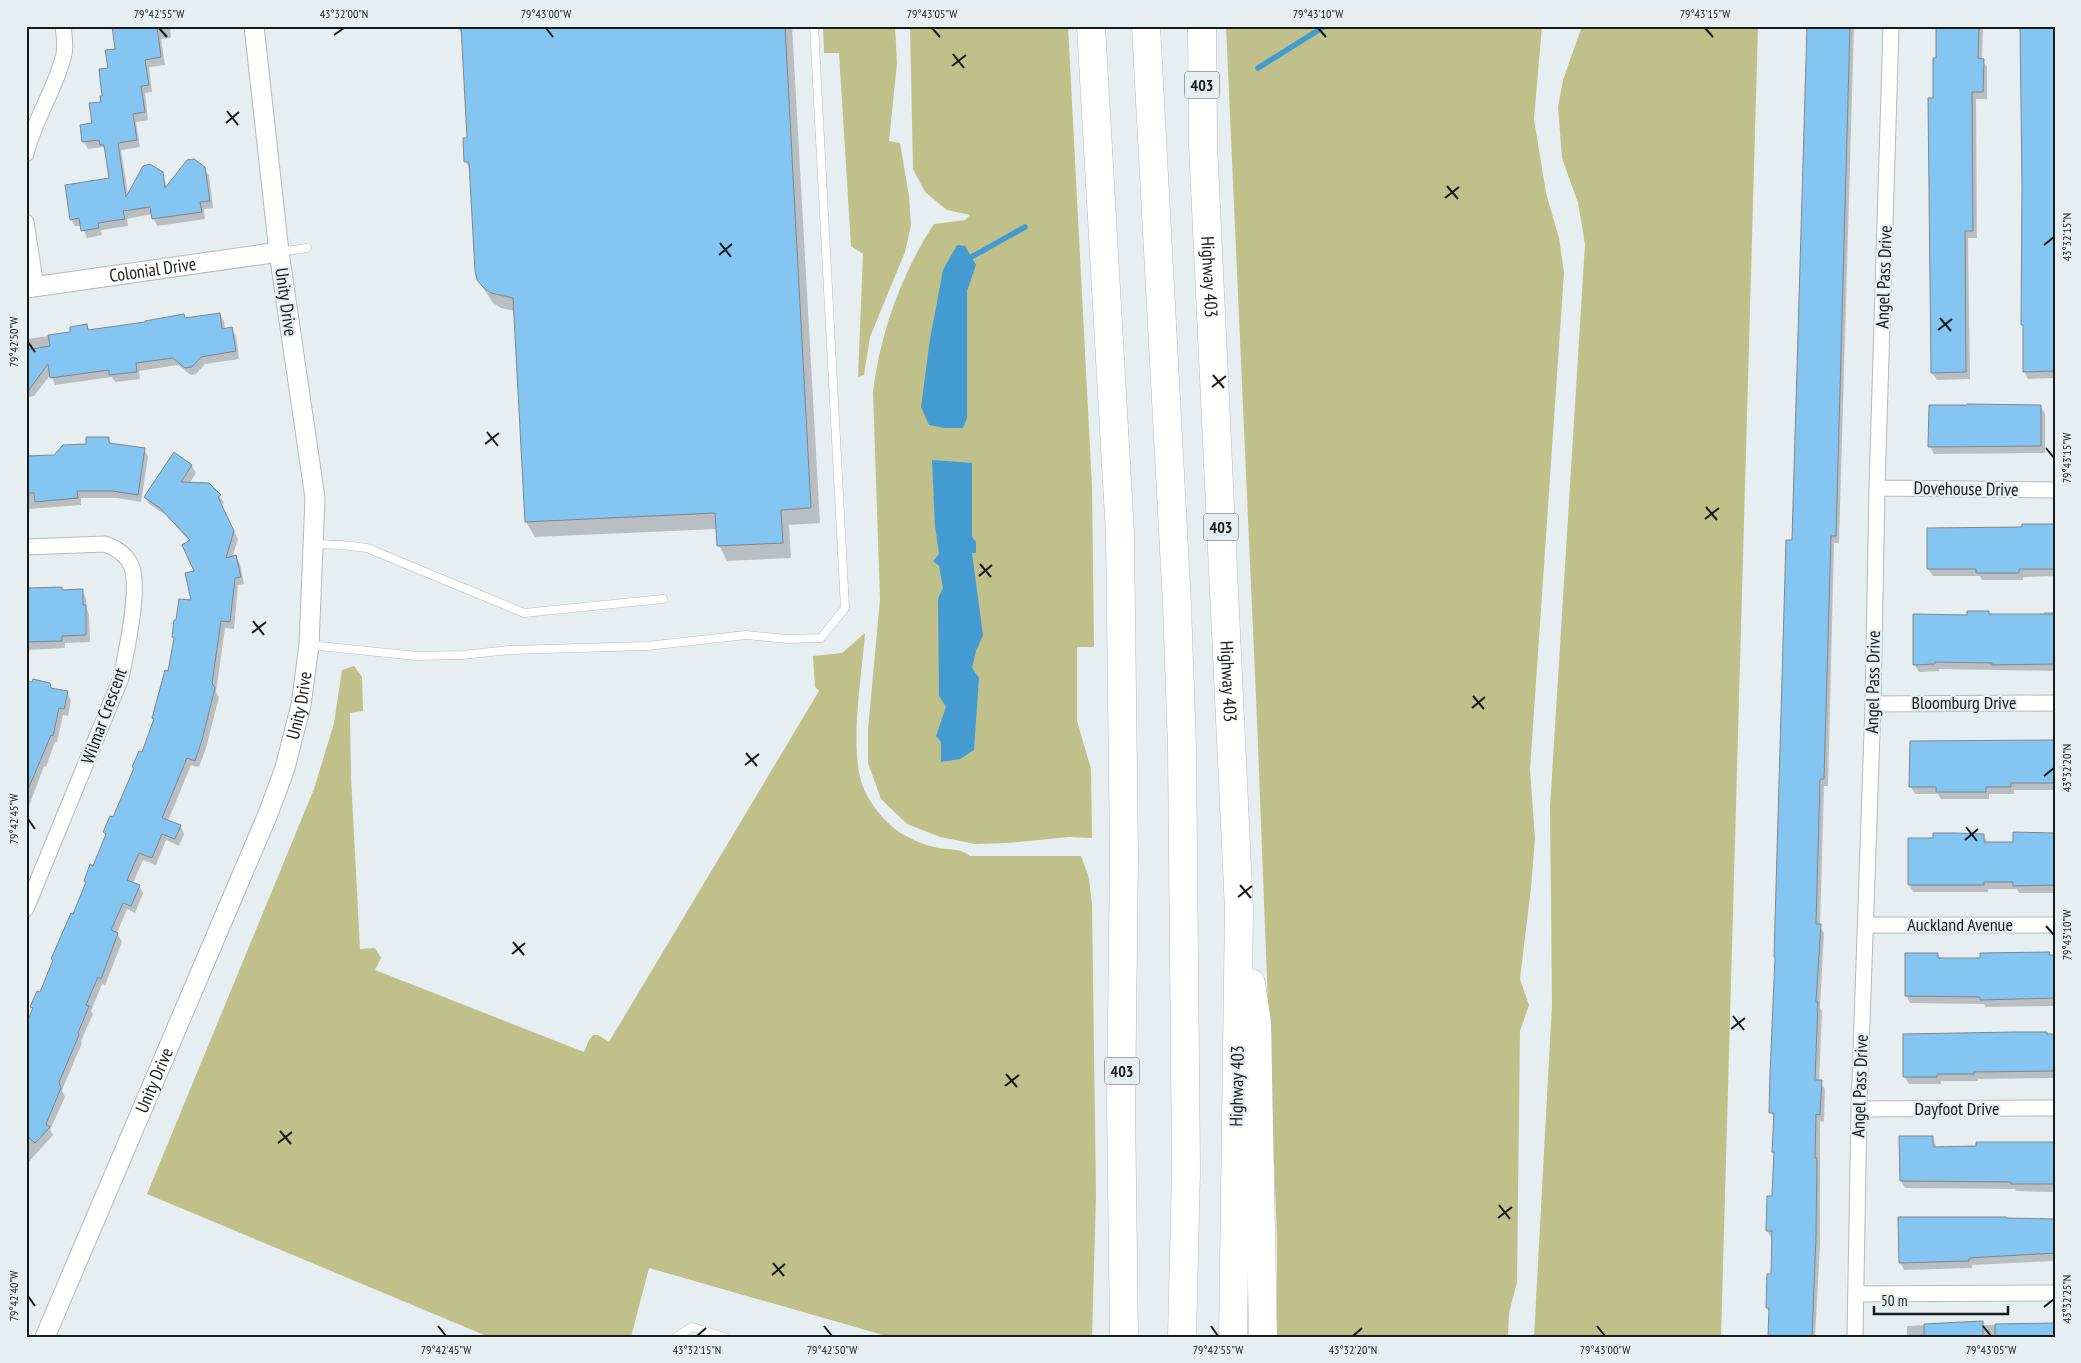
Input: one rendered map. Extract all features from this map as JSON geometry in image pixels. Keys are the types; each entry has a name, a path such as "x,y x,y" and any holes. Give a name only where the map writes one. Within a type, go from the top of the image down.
{"highway":[{"name":"403","path":"1091,26 1120,534 1124,857 1121,1106 1124,1337"},
{"path":"1146,26 1177,604 1182,747 1186,1160 1182,1337"},
{"name":"Highway 403","path":"1202,26 1203,144 1239,910 1233,1337"},
{"path":"1239,910 1257,1023 1263,1337"}],"street":[{"path":"26,154 29,141 56,80 65,52 64,26"},
{"name":"Unity Drive","path":"45,1337 268,814 285,768 301,705 309,645 315,498 279,252 254,26"},
{"name":"Angel Pass Drive","path":"1855,1337 1859,1109 1873,704 1877,488 1891,26"},
{"path":"26,222 31,287"},
{"name":"Colonial Drive","path":"31,287 279,252"},
{"name":"Dovehouse Drive","path":"1877,488 2055,490"},
{"name":"Wilmar Crescent","path":"26,547 105,544 116,548 124,555 131,564 135,580 128,645 121,678 26,909"},
{"name":"Bloomburg Drive","path":"1873,704 2055,703"},
{"name":"Auckland Avenue","path":"1866,925 2055,924"},
{"name":"Dayfoot Drive","path":"1859,1109 2055,1108"},
{"path":"1856,1294 2055,1293"}],"lane":[{"path":"309,645 417,656 462,655 510,650 647,646 746,635 787,639 821,638 845,608 814,26"},
{"path":"279,252 307,248"},
{"path":"312,544 367,548 524,613 663,599"},
{"path":"676,1337 692,1327 725,1337"}],"green space":[{"path":"823,26 895,26 897,63 889,141 900,143 909,196 911,225 905,252 870,337 864,375 858,377 863,254 851,246 839,53 824,53"},
{"path":"910,26 1068,26 1092,486 1094,647 1077,647 1077,721 1091,769 1092,838 1069,837 975,844 940,837 907,824 881,799 868,763 868,730 880,599 873,392 876,370 894,305 922,243 934,224 965,220 970,215 947,210 925,192 913,169"},
{"path":"1226,26 1542,26 1534,119 1546,193 1559,238 1564,273 1530,770 1535,838 1520,979 1529,1005 1520,1031 1517,1282 1509,1313 1508,1337 1277,1337 1277,1238 1257,720"},
{"path":"1582,26 1758,26 1721,1337 1534,1337 1552,1004 1550,807 1585,244 1578,203 1562,158 1558,107 1563,80"},
{"path":"865,633 858,705 858,761 860,777 866,794 884,819 899,832 910,838 938,848 959,850 970,856 1081,856 1089,878 1092,905 1096,1195 1092,1337 890,1337 649,1268 631,1337 489,1337 147,1194 314,789 334,723 342,670 354,666 362,677 363,711 350,713 351,777 360,949 375,948 381,958 375,970 584,1052 593,1035 598,1035 609,1042 819,691 815,687 813,656 842,653"}],"water":[{"path":"957,245 965,246 976,265 967,291 967,418 963,428 944,428 929,425 921,407 930,339 943,270"},
{"path":"932,460 972,463 972,537 976,542 976,553 972,553 983,635 976,651 972,668 979,678 974,750 960,759 941,762 941,742 936,736 946,707 939,696 938,598 943,588 939,566 933,561 939,554 935,526"}],"building":[{"path":"112,26 157,26 161,57 145,60 149,85 141,86 145,112 133,114 137,140 118,143 126,197 143,166 150,164 163,172 165,188 187,160 194,159 205,167 210,201 200,202 202,212 152,219 150,207 123,211 125,219 98,223 99,228 81,231 79,218 70,220 65,185 109,178 104,145 100,145 99,140 82,142 80,125 92,123 89,103 101,102 99,69 108,68 105,50 115,49"},
{"path":"461,26 785,26 811,508 781,510 783,543 717,546 715,513 525,522 513,298 491,293 477,280 475,271 469,162 464,162 463,138 467,138"},
{"path":"1807,26 1850,26 1836,536 1831,536 1824,779 1820,779 1816,924 1821,924 1816,1002 1818,1002 1815,1080 1822,1080 1820,1115 1816,1114 1816,1236 1812,1337 1768,1337 1769,1308 1766,1308 1767,1274 1771,1274 1772,1231 1766,1231 1767,1196 1772,1196 1774,1152 1772,1152 1774,1113 1769,1113 1770,1074 1786,540 1792,540"},
{"path":"1936,26 1979,26 1978,58 1984,59 1983,92 1972,92 1973,231 1965,231 1966,372 1931,373 1928,98 1933,98 1933,58 1936,58"},
{"path":"2020,26 2055,26 2055,371 2023,372 2023,325 2021,325"},
{"path":"220,313 222,329 232,327 236,351 201,357 192,367 185,368 173,358 136,363 137,372 109,375 109,370 50,378 48,364 26,394 26,350 50,346 48,335 70,332 70,327 87,324 88,330 184,314 185,318"},
{"path":"1929,405 2041,405 2041,446 1928,447"},
{"path":"86,437 109,437 109,443 145,448 138,495 112,491 77,491 78,498 35,502 34,493 26,493 26,456 54,455 63,445 86,444"},
{"path":"174,452 192,465 181,482 209,483 221,495 218,497 234,531 226,558 236,555 241,577 235,578 230,622 221,621 212,683 215,688 202,740 195,761 187,758 162,818 181,825 175,839 162,834 152,858 139,853 127,880 140,885 131,906 123,903 111,930 118,933 101,979 98,977 86,1005 89,1006 78,1033 79,1035 59,1082 61,1088 46,1124 50,1127 35,1143 26,1135 26,1024 33,1008 30,1007 37,991 40,992 53,960 51,959 71,913 73,914 86,882 84,881 90,864 93,866 106,834 103,832 110,816 113,817 134,768 132,767 139,751 142,752 154,719 152,718 165,670 168,671 174,638 172,637 174,620 176,620 179,599 191,600 185,573 194,571 182,545 190,540 160,508 144,497"},
{"path":"2022,524 2055,524 2055,569 2019,569 2019,573 1976,573 1976,569 1927,569 1927,528 2022,527"},
{"path":"62,587 62,590 83,589 83,605 86,605 86,635 62,636 62,641 26,642 26,588"},
{"path":"1967,611 1989,611 1989,614 2055,614 2055,664 1992,665 1992,663 1935,662 1935,664 1913,665 1913,614 1967,615"},
{"path":"33,679 50,683 51,688 68,691 64,709 59,708 53,736 51,735 27,792 26,681 32,682"},
{"path":"2055,740 2055,783 2011,783 2011,787 1986,787 1986,792 1936,792 1936,787 1909,787 1910,741"},
{"path":"2013,832 2055,833 2055,885 2013,886 2013,882 1984,882 1984,885 1908,885 1908,838 1933,838 1933,833 1984,834 1984,842 2013,842"},
{"path":"2050,952 2049,955 2055,955 2055,998 1980,1000 1980,997 1905,996 1905,953 1938,953 1938,958 1980,958 1980,953"},
{"path":"2047,1032 2047,1034 2055,1034 2055,1071 1974,1072 1974,1074 1937,1074 1937,1077 1903,1077 1903,1034"},
{"path":"1899,1136 1933,1136 1933,1147 1976,1146 1976,1142 2055,1142 2055,1184 1900,1181"},
{"path":"1898,1217 2055,1219 2055,1253 1969,1258 1969,1261 1899,1263"},
{"path":"1983,1321 1983,1337 1924,1337 1924,1324"},
{"path":"2055,1323 2055,1337 1995,1337 1995,1324"}],"waterway":[{"path":"1258,68 1325,26"},
{"path":"966,260 1025,227"}]}
